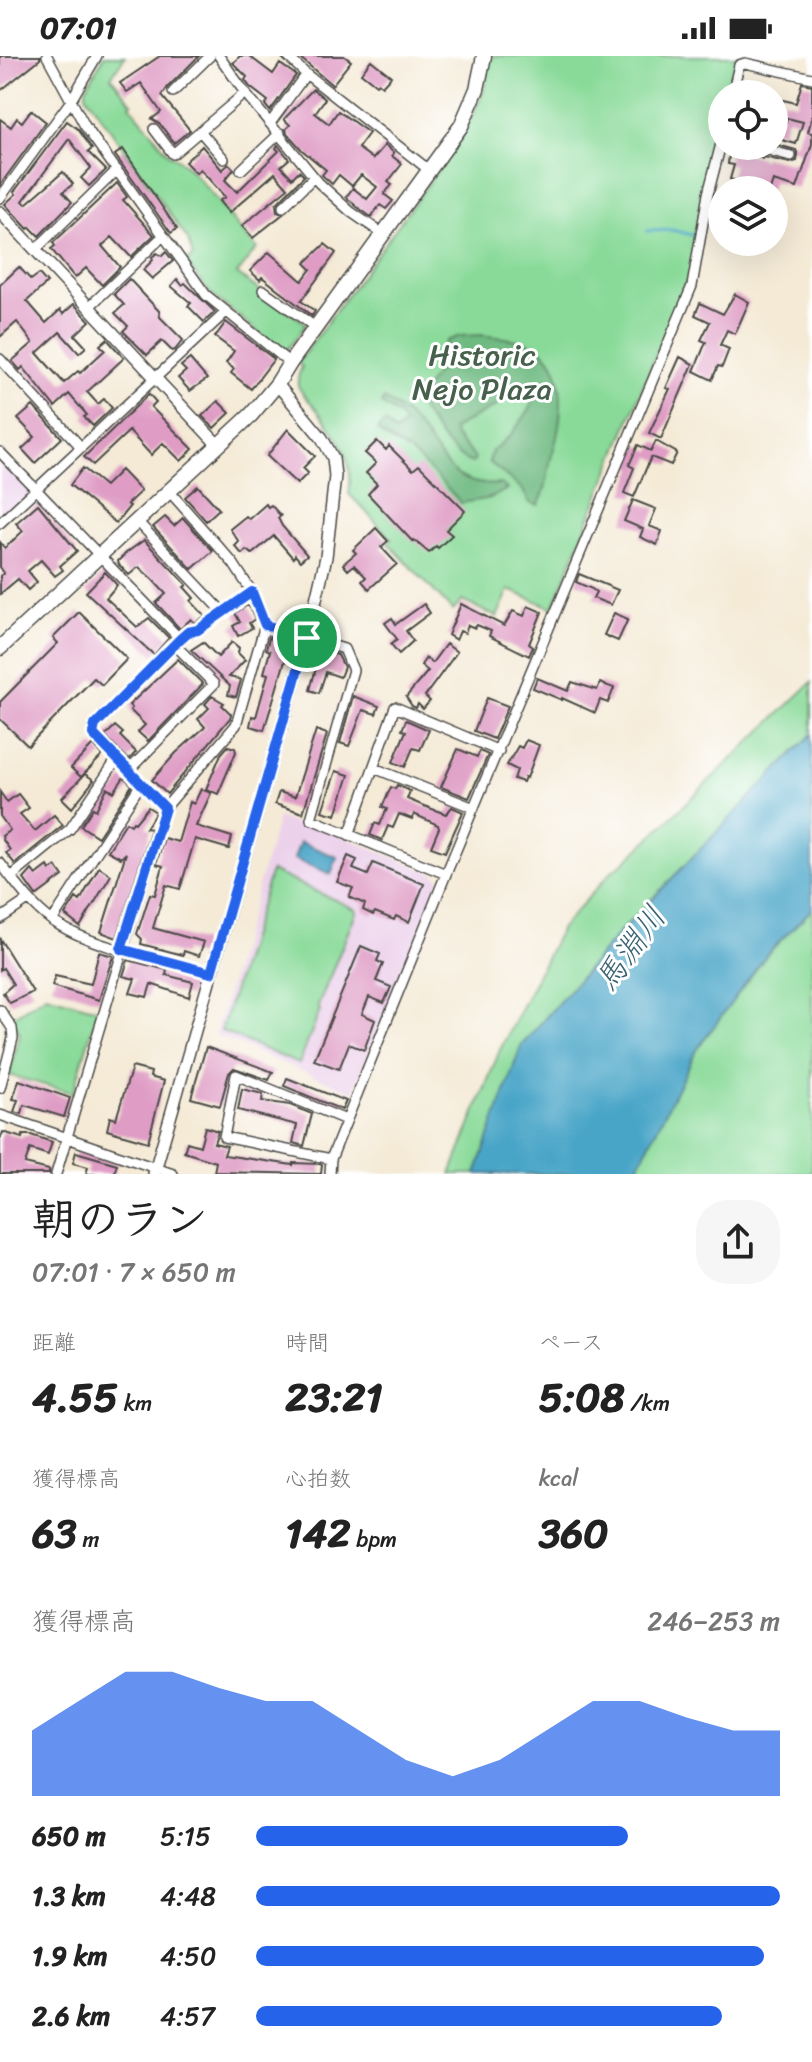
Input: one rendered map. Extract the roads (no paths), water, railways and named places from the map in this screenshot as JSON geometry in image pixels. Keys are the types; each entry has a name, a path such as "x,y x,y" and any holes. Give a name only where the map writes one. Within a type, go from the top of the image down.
{"highway":[{"path":"0,648 251,415 277,384 461,126 477,89 484,56"}],"street":[{"path":"47,56 70,102 162,237 206,295 290,363"},
{"path":"0,198 70,102 97,56"},
{"path":"173,92 210,56"},
{"path":"219,56 314,177 351,212 383,234"},
{"path":"287,56 429,170"},
{"path":"735,80 739,65 745,63 812,78"},
{"path":"271,122 306,74"},
{"path":"154,129 173,154 245,93"},
{"path":"200,131 224,159"},
{"path":"241,170 280,133"},
{"path":"330,1174 331,1159 346,1120 446,874 692,286 702,222 717,160"},
{"path":"35,250 117,170"},
{"path":"283,207 314,177"},
{"path":"0,212 218,445"},
{"path":"89,307 162,237"},
{"path":"263,290 315,327"},
{"path":"0,523 226,312"},
{"path":"0,359 81,447"},
{"path":"155,1171 307,638 326,557 335,476 333,458 322,438 277,384"},
{"path":"0,452 100,556 214,684 129,770"},
{"path":"56,1174 165,808 236,725 265,625 252,592 225,553 169,491"},
{"path":"137,521 223,612"},
{"path":"165,808 93,734 95,725 188,632 198,630 252,592"},
{"path":"265,625 344,649 353,670 311,819 446,874"},
{"path":"349,835 395,707 499,751"},
{"path":"11,877 70,829 117,759"},
{"path":"374,768 474,808"},
{"path":"52,921 141,784"},
{"path":"0,863 28,900 52,921 77,934 121,949 211,973"},
{"path":"0,919 28,900"},
{"path":"0,1010 12,1028 13,1038 0,1088"},
{"path":"331,1159 224,1137 236,1075 346,1120"},
{"path":"0,1115 155,1171 173,1174"}],"water":[{"name":"馬淵川","path":"812,734 812,909 767,954 696,1051 634,1174 476,1174 521,1046 619,933"},
{"path":"300,842 337,857 331,874 294,859"}],"waterway":[{"path":"647,231 672,230 692,235"}],"park label":[{"name":"Historic Nejo Plaza","path":"482,372"}]}
